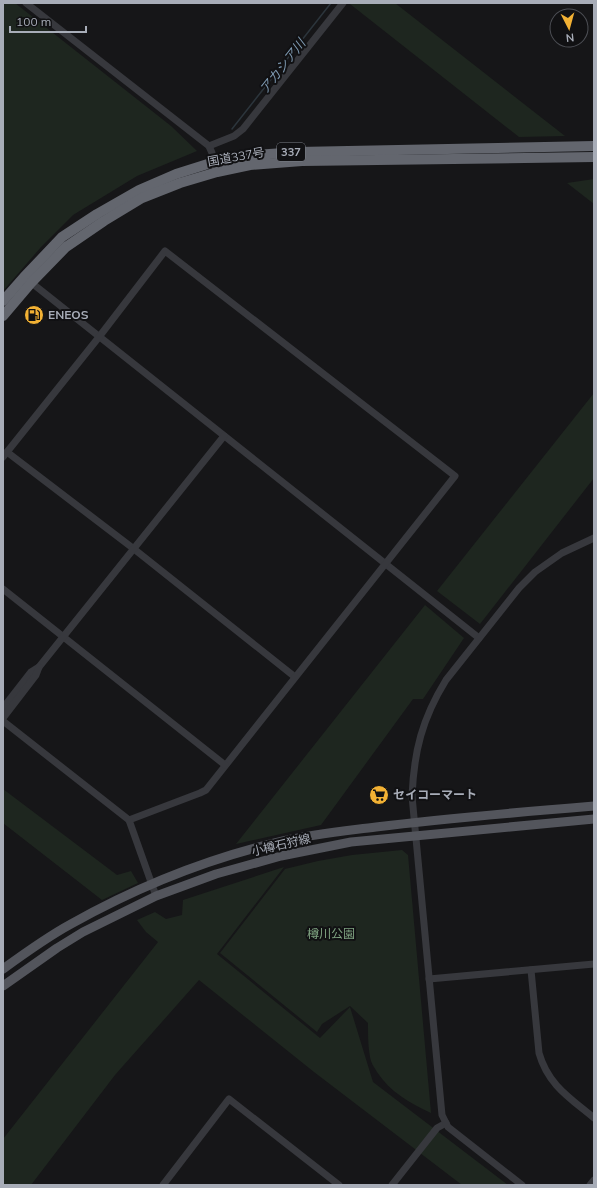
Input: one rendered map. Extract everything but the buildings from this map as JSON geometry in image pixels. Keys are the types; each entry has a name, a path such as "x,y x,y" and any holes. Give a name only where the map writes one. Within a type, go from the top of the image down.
{"highway":[{"name":"国道337号","path":"3,316 27,280 62,237 97,214 139,190 176,174 216,167 255,155 298,152 594,146"},
{"name":"国道337号","path":"216,167 250,166 302,161 594,157"},
{"name":"国道337号","path":"3,301 27,280"}],"main road":[{"name":"小樽石狩線","path":"3,969 69,924 119,898 153,883 208,863 283,841 313,835 414,822 594,806"},
{"name":"小樽石狩線","path":"3,986 56,948 83,932 156,896 216,874 281,856 351,842 594,819"}],"street":[{"path":"26,3 208,146 212,153 216,167"},
{"path":"208,146 234,136 243,129 343,3"},
{"path":"129,820 206,790 455,476 165,251 99,337 5,454 134,549 295,677"},
{"path":"27,280 479,638"},
{"path":"3,718 36,675 39,667 224,436"},
{"path":"522,1185 448,1127 442,1115 414,822 412,796 413,776 420,734 436,696 446,680 519,588 535,572 562,553 594,538"},
{"path":"3,589 225,765"},
{"path":"3,708 31,672 39,667"},
{"path":"3,721 129,820 153,883 156,896"},
{"path":"429,979 594,964"},
{"path":"531,970 541,1061 551,1079 559,1089 594,1118"},
{"path":"163,1185 229,1098 339,1185"},
{"path":"392,1185 437,1128 446,1123"},
{"path":"590,1185 594,1180"}],"green space":[{"path":"3,3 15,3 171,126 197,151 137,176 73,215 41,247 3,291"},
{"path":"395,3 565,136 519,137 350,4"},
{"path":"594,179 594,204 567,183"},
{"path":"594,393 594,478 480,624 437,591"},
{"path":"425,605 464,638 423,699 413,699 321,825 236,844"},
{"path":"3,789 117,875 131,871 138,883 102,900 3,823"},
{"name":"樽川公園","path":"402,850 408,855 431,1113 401,1096 382,1079 371,1061 368,1023 350,1006 322,1024 317,1032 220,953 285,869 352,855"},
{"path":"284,867 217,954 320,1038 350,1007 373,1082 508,1185 462,1185 314,1072 199,980 115,1075 31,1185 3,1185 3,1139 158,942 146,932 137,920 155,912 166,919 182,915 183,900"}],"waterway":[{"name":"アカシア川","path":"232,129 331,3"}],"place":[{"name":"ENEOS","path":"34,315"},
{"name":"セイコーマート","path":"379,795"}]}
